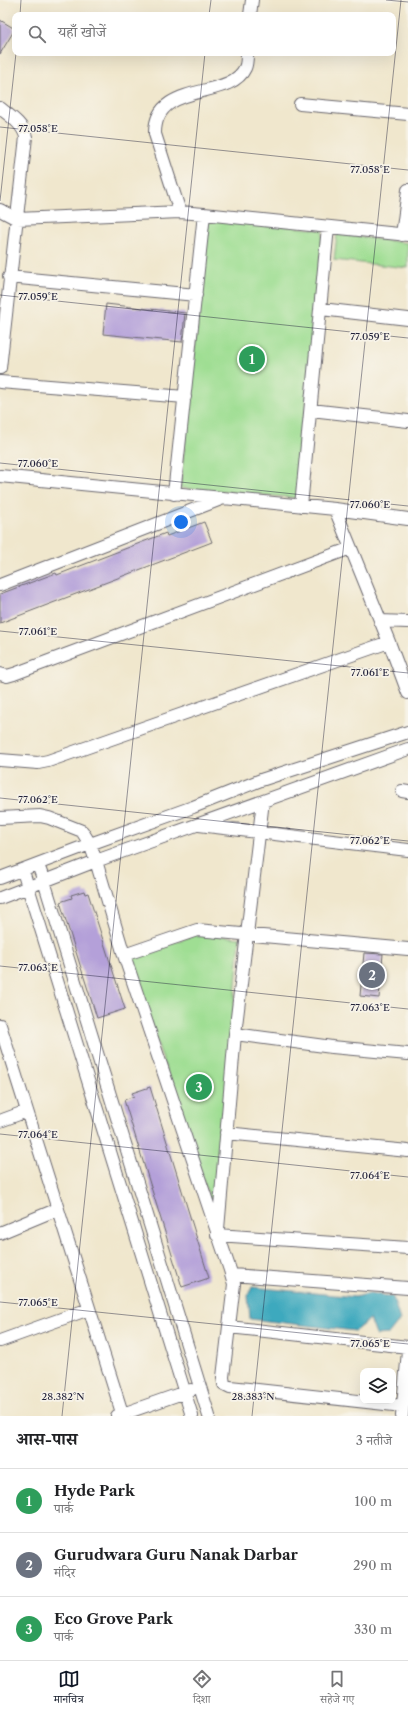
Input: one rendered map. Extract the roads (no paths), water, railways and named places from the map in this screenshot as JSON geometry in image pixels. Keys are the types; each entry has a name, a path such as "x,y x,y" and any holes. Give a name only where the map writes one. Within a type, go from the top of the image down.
{"street":[{"path":"250,12 252,0"},
{"path":"180,212 155,134 155,124 162,110 176,100 224,85 241,74 245,68 247,56"},
{"path":"300,104 408,114"},
{"path":"0,108 20,125 26,138 18,219 9,277 4,298 0,368"},
{"path":"0,210 18,219 180,212 405,235 408,190"},
{"path":"174,494 204,214"},
{"path":"301,506 328,227"},
{"path":"9,277 196,295"},
{"path":"321,309 408,319"},
{"path":"0,382 185,398"},
{"path":"311,410 408,421"},
{"path":"0,476 335,509 408,519"},
{"path":"0,585 223,498"},
{"path":"335,509 408,693"},
{"path":"0,674 7,676 14,674 351,548"},
{"path":"380,621 408,622"},
{"path":"0,760 38,763 48,761 389,642"},
{"path":"0,878 90,844 193,808 261,780 408,732"},
{"path":"0,898 96,861 408,749"},
{"path":"217,1234 235,1034 263,801"},
{"path":"0,818 40,816 49,818 82,831 90,844 124,955 232,1275 234,1284 223,1377 224,1384 226,1386 402,1411 408,1351"},
{"path":"198,825 408,850"},
{"path":"38,864 209,1416"},
{"path":"23,870 192,1416"},
{"path":"124,955 197,930 408,948"},
{"path":"0,1025 121,1415 200,1388"},
{"path":"235,1034 332,1047 408,1054"},
{"path":"0,1121 27,1111"},
{"path":"226,1133 408,1151"},
{"path":"0,1233 58,1209"},
{"path":"217,1234 408,1248"},
{"path":"232,1275 408,1288"},
{"path":"0,1341 89,1309"},
{"path":"229,1327 408,1347"}],"water":[{"path":"252,1287 355,1297 370,1293 393,1297 400,1320 389,1334 376,1335 370,1319 355,1331 250,1319 248,1296"}],"place":[{"name":"Hyde Park","path":"252,359"},
{"name":"Gurudwara Guru Nanak Darbar","path":"372,975"},
{"name":"Eco Grove Park","path":"199,1087"}]}
